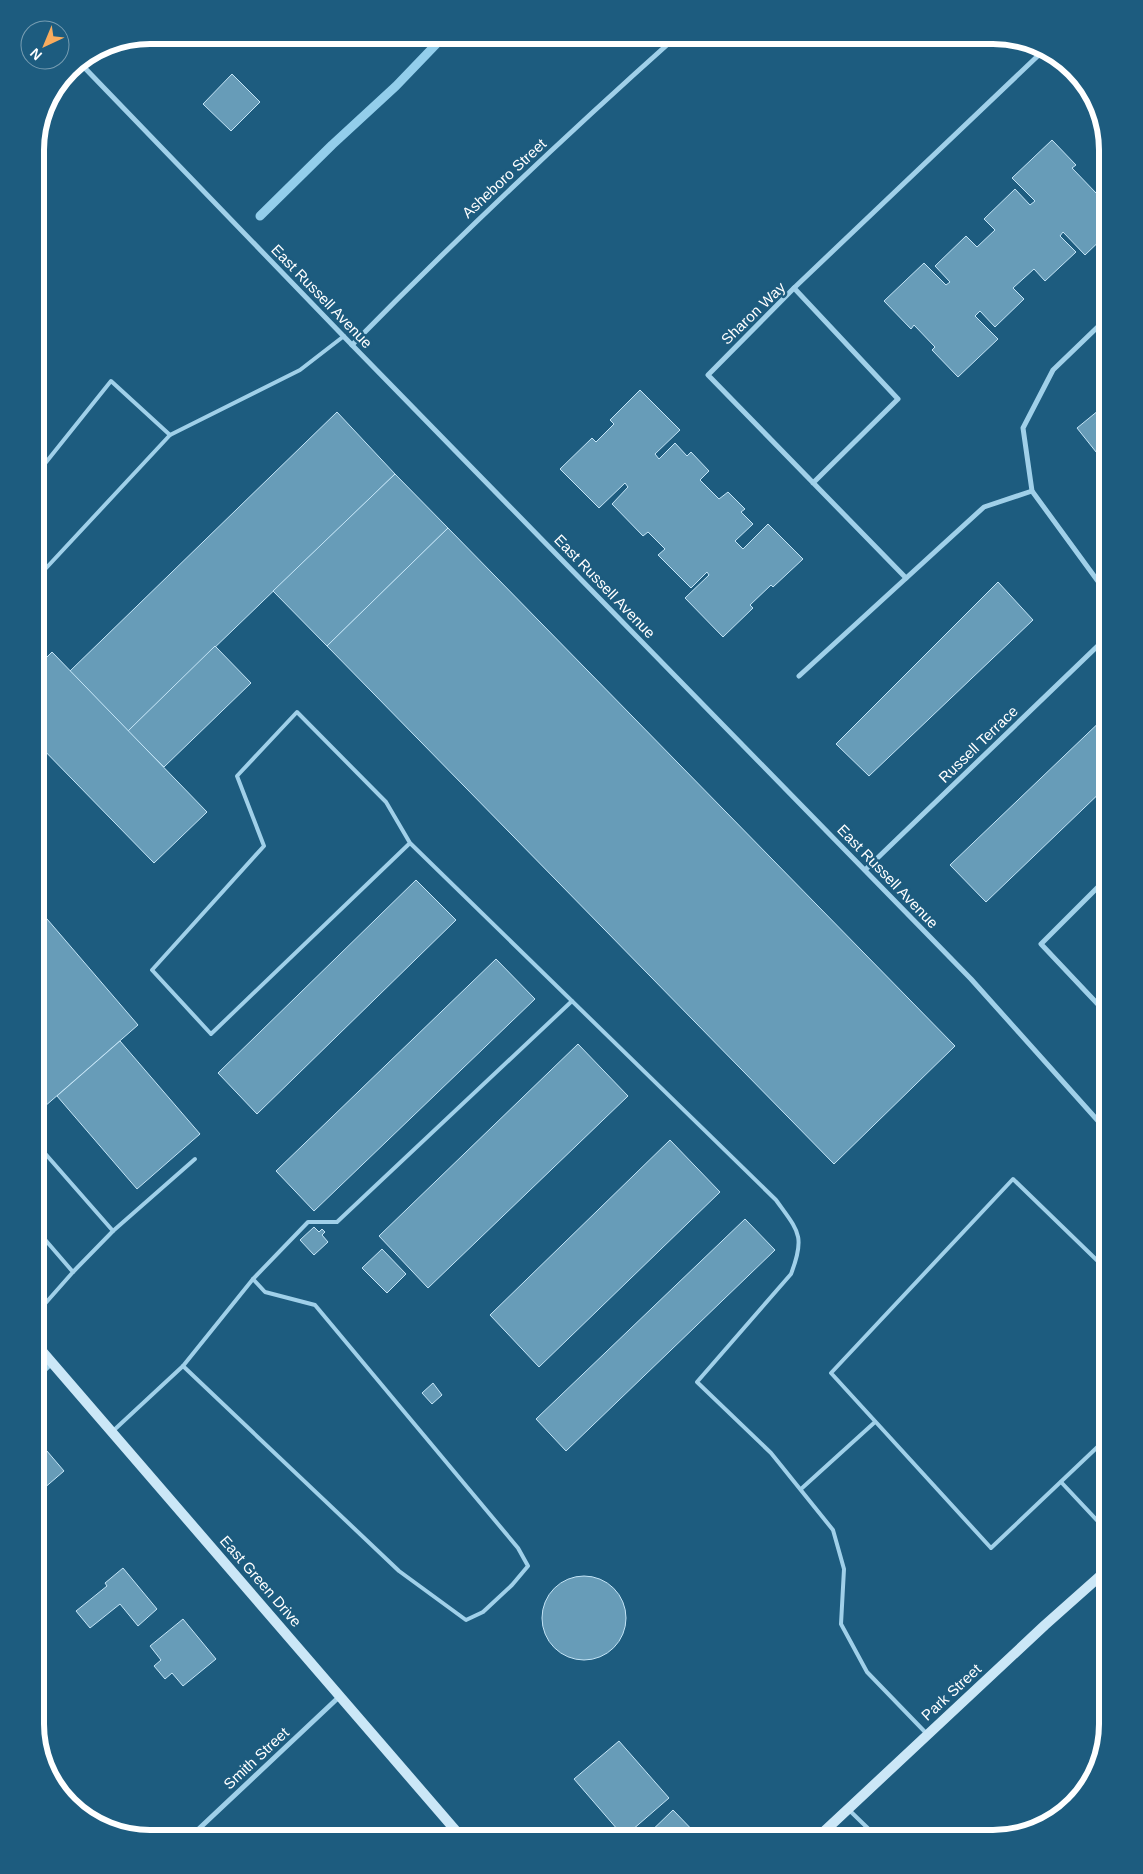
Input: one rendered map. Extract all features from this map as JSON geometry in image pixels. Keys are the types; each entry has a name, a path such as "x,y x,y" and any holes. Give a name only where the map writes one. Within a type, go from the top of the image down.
{"main road":[{"name":"East Green Drive","path":"44,1354 455,1830"},
{"name":"Park Street","path":"826,1830 1099,1577"}],"street":[{"name":"Asheboro Street","path":"352,345 435,260 668,44"},
{"path":"794,288 1039,55"},
{"name":"East Russell Avenue","path":"83,68 972,979 1099,1122"},
{"name":"Sharon Way","path":"813,483 898,399 794,288 708,375 813,483 906,578"},
{"path":"1099,326 1052,370 1023,428 1032,491 1099,583"},
{"path":"799,676 984,507 1032,491"},
{"name":"Russell Terrace","path":"865,870 1099,645"},
{"path":"1099,886 1041,944 1099,1005"},
{"path":"44,1371 52,1363"},
{"name":"Smith Street","path":"198,1830 340,1696"}],"lane":[{"path":"44,570 170,435 300,370 344,336"},
{"path":"44,465 111,381 170,435"},
{"path":"410,843 212,1034 152,970 264,846 237,776 297,712 386,802 410,843 776,1200 798,1232 798,1255 791,1274 697,1382 771,1453 834,1530 844,1569 841,1624 867,1672 928,1735"},
{"path":"112,1432 183,1366 253,1279 308,1222 337,1222 572,1001"},
{"path":"44,1152 114,1231"},
{"path":"44,1305 73,1272 114,1231 195,1159"},
{"path":"1099,1262 1013,1180 830,1373 991,1548 1099,1446"},
{"path":"44,1238 73,1272"},
{"path":"183,1366 399,1571 466,1620 483,1612 512,1585 528,1566 518,1548 314,1304 265,1292 253,1279"},
{"path":"801,1489 875,1422"},
{"path":"1061,1482 1099,1522"},
{"path":"848,1809 870,1830"}],"building":[{"path":"232,74 260,102 231,131 203,104"},
{"path":"1052,140 1076,165 1072,168 1097,194 1099,192 1099,242 1085,255 1063,232 1060,236 1076,252 1045,281 1034,269 1013,288 1024,299 995,327 980,311 975,316 998,339 958,377 932,350 935,347 914,325 911,329 884,301 924,263 946,285 950,282 935,266 966,236 977,247 995,230 984,219 1015,189 1030,205 1035,201 1012,178"},
{"path":"640,390 680,430 655,454 659,459 675,443 687,456 691,452 709,471 700,480 719,499 728,492 745,509 741,512 753,524 735,541 743,549 768,524 803,559 750,605 753,608 723,637 685,598 709,575 707,572 691,588 658,555 665,549 648,532 643,536 612,504 628,487 625,483 599,508 560,469 592,438 596,442 614,424 610,420"},
{"path":"1099,410 1099,456 1077,428"},
{"path":"337,412 395,474 128,731 70,671"},
{"path":"395,474 448,528 327,646 273,591"},
{"path":"448,528 955,1046 834,1164 327,646"},
{"path":"998,582 1033,620 869,776 836,744"},
{"path":"215,646 251,683 164,767 128,731"},
{"path":"52,652 207,812 154,863 44,750 44,660"},
{"path":"1099,723 1099,794 986,902 950,865"},
{"path":"416,880 456,920 257,1114 218,1073"},
{"path":"44,915 138,1025 44,1107"},
{"path":"496,959 535,999 314,1211 276,1171"},
{"path":"120,1041 200,1134 137,1189 57,1096"},
{"path":"578,1044 628,1096 428,1288 379,1236"},
{"path":"670,1140 720,1192 539,1367 490,1315"},
{"path":"745,1219 775,1250 566,1451 536,1419"},
{"path":"314,1227 319,1232 322,1229 325,1232 322,1235 328,1242 314,1255 300,1240"},
{"path":"382,1249 406,1274 387,1293 362,1268"},
{"path":"433,1383 442,1395 432,1404 422,1393"},
{"path":"44,1448 64,1471 44,1488"},
{"path":"123,1568 157,1609 138,1626 120,1604 90,1628 76,1611 107,1586 105,1583"},
{"path":"584,1576 600,1579 614,1588 623,1602 626,1618 623,1634 614,1648 600,1657 584,1660 568,1657 554,1648 545,1634 542,1618 545,1602 554,1588 568,1579"},
{"path":"183,1619 216,1659 183,1686 172,1673 165,1679 154,1666 161,1660 150,1646"},
{"path":"619,1741 669,1798 632,1830 618,1830 574,1779"},
{"path":"673,1810 692,1830 652,1830"}],"waterway":[{"path":"260,216 332,145 396,86 436,44"}]}
